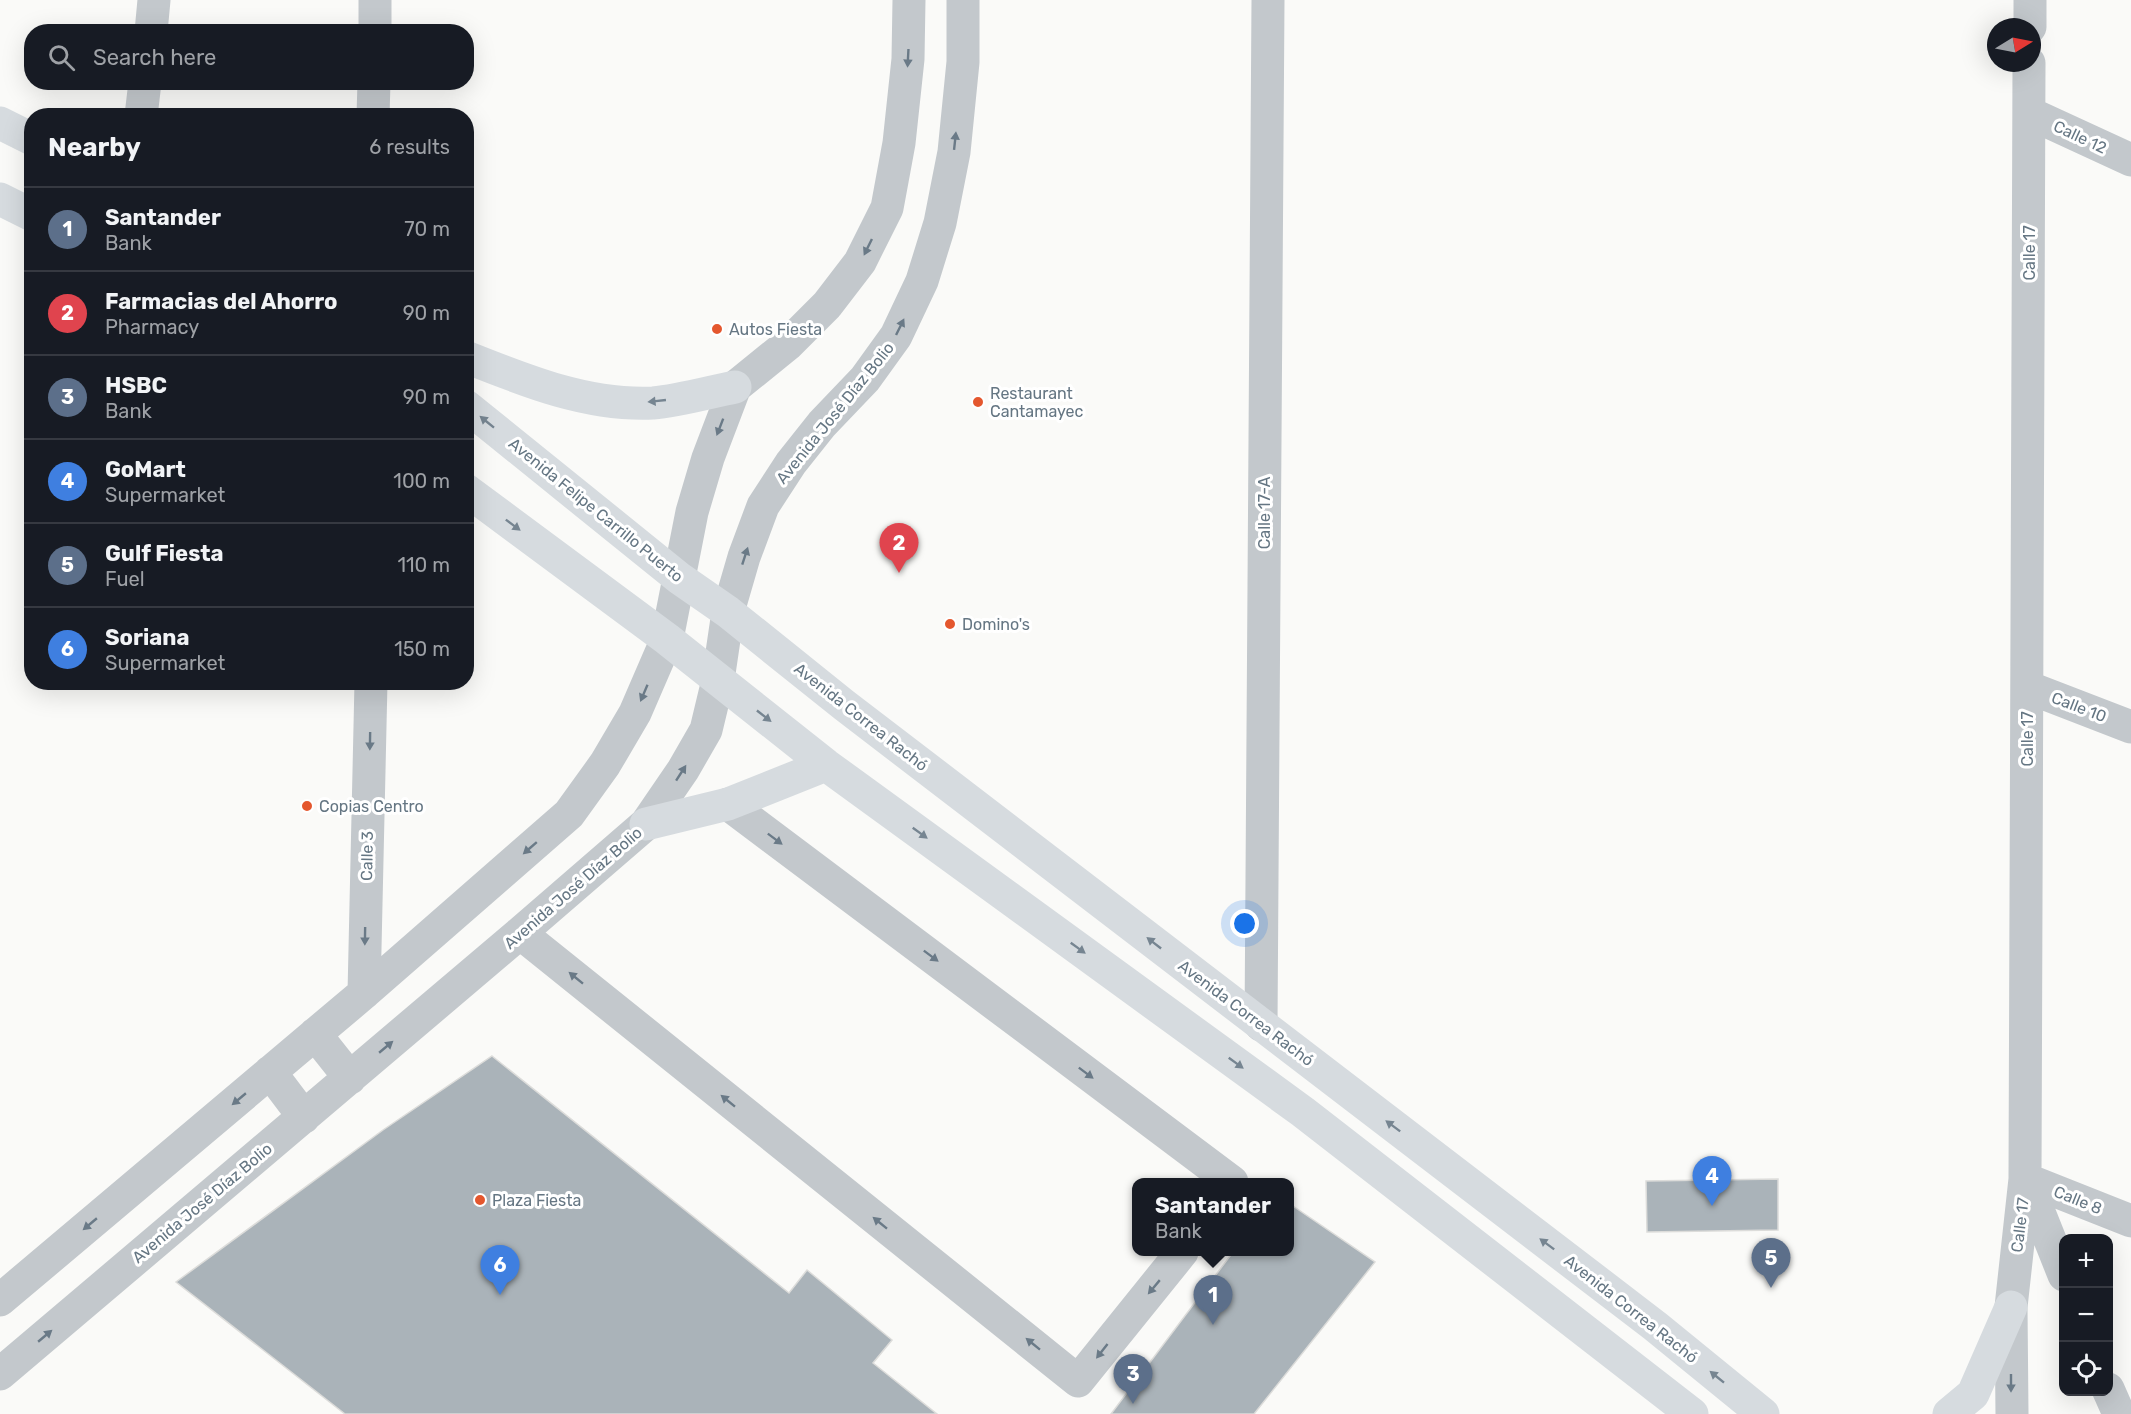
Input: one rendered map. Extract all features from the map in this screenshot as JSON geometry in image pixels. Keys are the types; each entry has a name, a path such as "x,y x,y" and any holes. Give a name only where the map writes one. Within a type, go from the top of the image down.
{"main road":[{"path":"0,123 24,135"},
{"path":"0,199 24,211"},
{"path":"474,360 522,379 591,399 654,403 735,387"},
{"name":"Avenida Felipe Carrillo Puerto","path":"474,412 679,578 728,612"},
{"path":"474,496 667,639 826,765 1303,1112 1692,1414"},
{"name":"Avenida Correa Rachó","path":"728,612 844,705 1655,1326 1763,1414"},
{"path":"646,824 728,804 826,765"},
{"path":"1949,1414 1973,1394 2011,1307"}],"street":[{"path":"152,24 154,0"},
{"path":"375,0 375,24"},
{"path":"0,1300 364,993 569,814 605,764 635,713 667,639 695,501 708,458 735,387 787,345 827,305 860,262 886,208 899,143 908,58 909,0"},
{"name":"Avenida José Díaz Bolio","path":"0,1374 646,824 683,770 706,730 718,680 728,612 744,557 763,506 797,455 822,424 865,379 896,336 922,281 940,223 954,152 963,62 963,0"},
{"name":"Calle 17-A","path":"1261,1025 1268,0"},
{"path":"2030,0 2030,18"},
{"name":"Calle 17","path":"2012,1414 2011,1307 2025,1179 2030,72"},
{"path":"142,108 144,90"},
{"path":"373,108 374,90"},
{"name":"Calle 12","path":"2029,113 2131,160"},
{"name":"Calle 10","path":"2027,687 2131,727"},
{"name":"Calle 3","path":"364,993 371,690"},
{"path":"728,804 1227,1178"},
{"path":"520,933 1078,1381 1178,1256"},
{"path":"315,1034 350,1078"},
{"path":"270,1072 304,1117"},
{"path":"2025,1179 2059,1263"},
{"name":"Calle 8","path":"2025,1179 2131,1221"},
{"path":"2112,1396 2119,1414"}],"building":[{"name":"Plaza Fiesta","path":"492,1056 789,1293 807,1270 892,1340 873,1363 937,1414 345,1414 176,1282 383,1130"},
{"path":"1778,1179 1778,1230 1647,1232 1646,1181"},
{"path":"1294,1207 1375,1262 1254,1414 1111,1414 1230,1256 1294,1256"}],"place":[{"name":"Autos Fiesta","path":"717,329"},
{"name":"Restaurant Cantamayec","path":"978,402"},
{"name":"Farmacias del Ahorro","path":"899,573"},
{"name":"Domino's","path":"950,624"},
{"name":"Copias Centro","path":"307,806"},
{"name":"Plaza Fiesta","path":"480,1200"},
{"name":"GoMart","path":"1712,1206"},
{"name":"Gulf Fiesta","path":"1771,1288"},
{"name":"Soriana","path":"500,1295"},
{"name":"Santander","path":"1213,1325"},
{"name":"HSBC","path":"1133,1404"}]}
